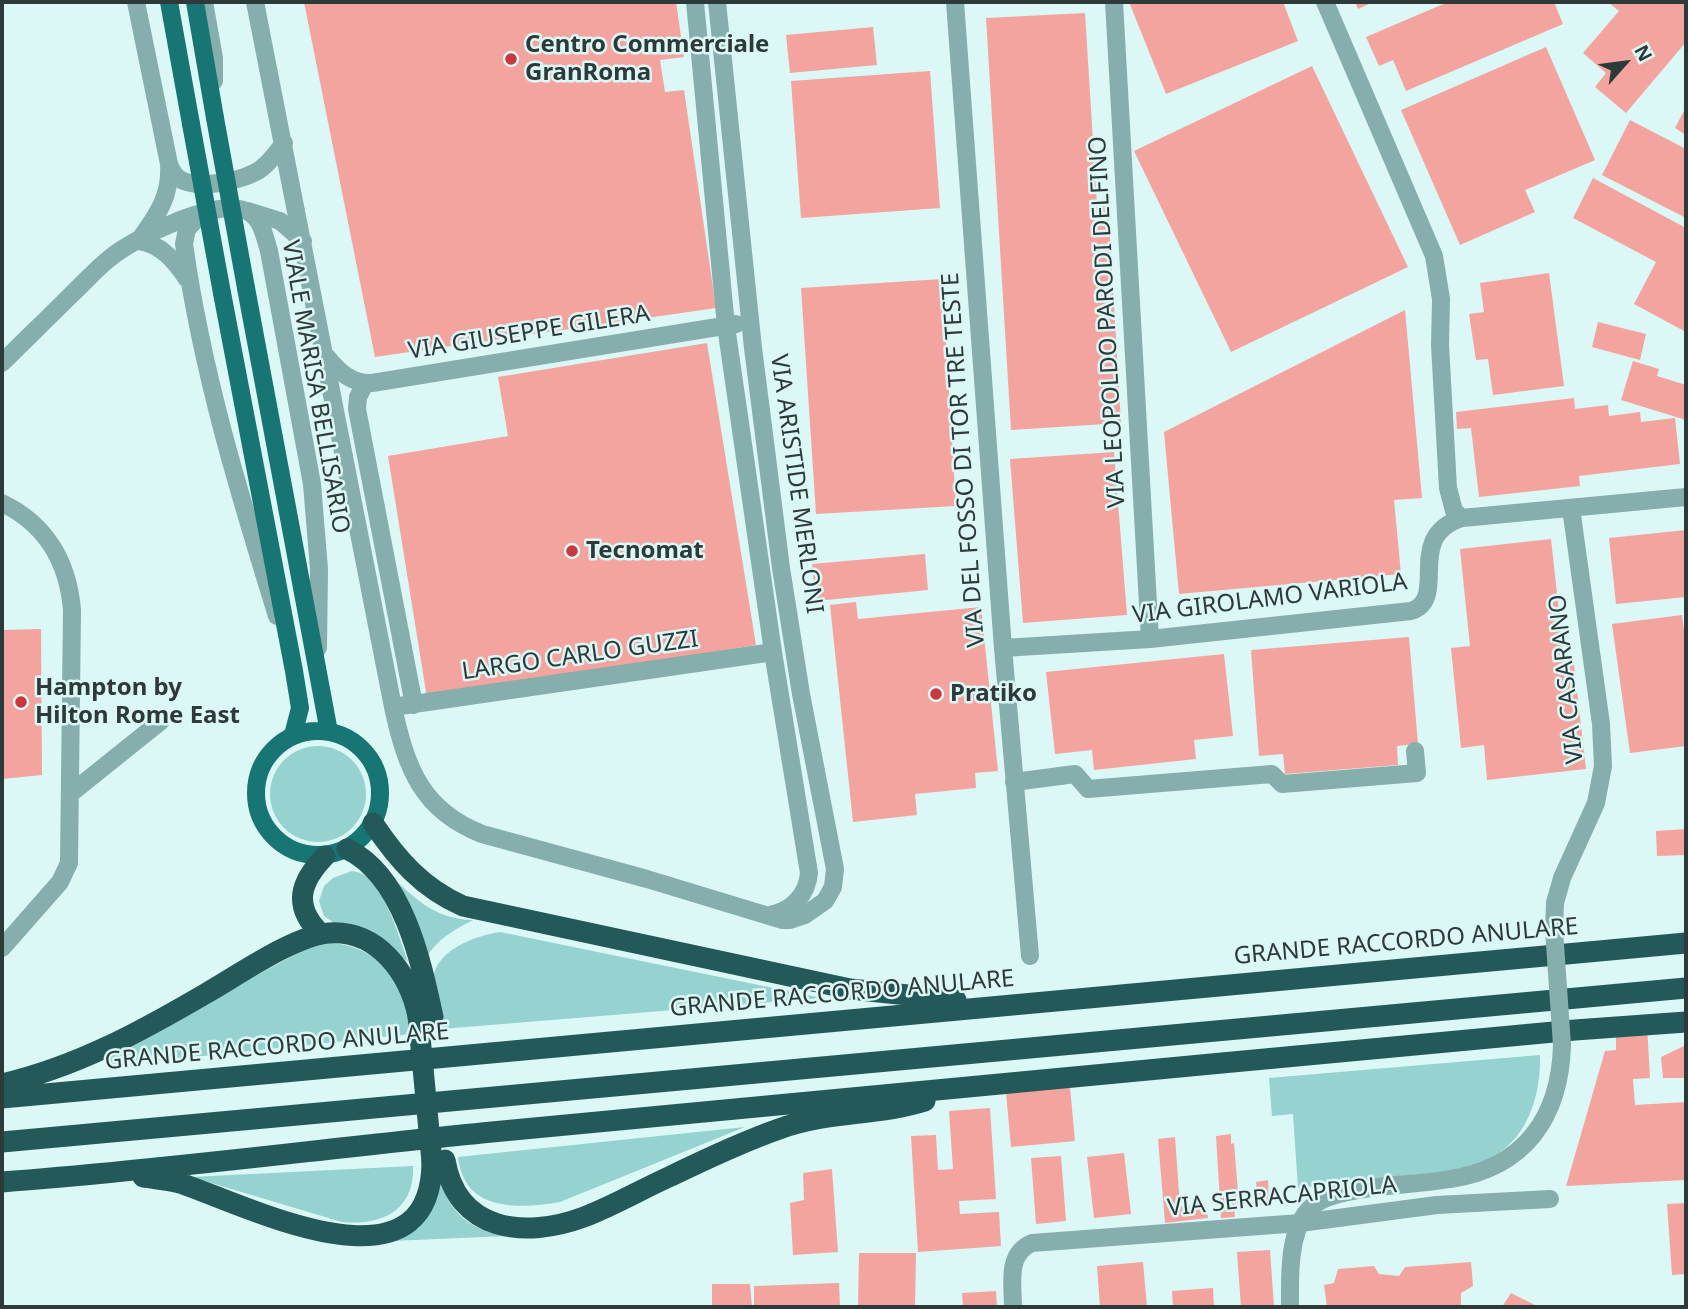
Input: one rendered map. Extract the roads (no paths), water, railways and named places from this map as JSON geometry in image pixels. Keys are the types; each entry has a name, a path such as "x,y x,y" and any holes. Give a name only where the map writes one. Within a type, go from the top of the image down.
{"highway":[{"path":"373,823 396,857 422,882 447,899 480,911 850,989 1010,1006"},
{"path":"96,1175 144,1177 177,1182 296,1226 334,1234 359,1236 385,1233 412,1219 424,1204 438,1161 425,1017 413,943 396,902 370,862 347,849"},
{"path":"321,934 308,918 302,896 304,882 309,873 325,856"},
{"path":"2,1084 41,1075 105,1049 274,954 321,934 350,936 369,943 386,955 410,987 425,1017"},
{"name":"GRANDE RACCORDO ANULARE","path":"2,1098 844,1018 1010,1006 1686,943"},
{"path":"2,1142 1686,988"},
{"path":"2,1182 96,1175 364,1144 1550,1032 1686,1022"},
{"path":"438,1161 463,1203 474,1213 492,1223 541,1227 583,1217 720,1153 791,1125 820,1117 898,1108 971,1087"}],"main road":[{"path":"169,2 294,671 300,708 293,735"},
{"name":"VIALE MARISA BELLISARIO","path":"195,2 329,732"},
{"path":"310,731 329,732 357,744 372,763 380,793 379,805 373,823 363,837 347,849 325,856 306,855 283,846 266,828 257,806 256,782 265,759 274,748 293,735 310,731"}],"street":[{"path":"136,2 170,180 165,200 139,241"},
{"path":"204,2 214,58 214,110"},
{"name":"VIA ARISTIDE MERLONI","path":"255,2 360,527 393,707 402,746 414,777 426,796 457,822 490,837 647,879 765,916 790,920 819,907 830,895 835,869 787,607 750,322 717,2"},
{"name":"VIA ARISTIDE MERLONI","path":"695,2 726,326 773,652 809,873 800,898 785,911 765,916"},
{"path":"955,6 973,2"},
{"name":"VIA LEOPOLDO PARODI DELFINO","path":"1114,2 1150,639"},
{"path":"1325,2 1434,256 1441,299 1440,345 1448,488 1454,511 1462,518 1686,497"},
{"name":"VIA DEL FOSSO DI TOR TRE TESTE","path":"955,6 1003,648 1030,956"},
{"path":"169,164 173,173 184,181 214,183 254,173 270,161 284,143"},
{"path":"2,363 104,263 118,252 181,219 229,208 248,211 280,221 303,241"},
{"name":"VIALE MARISA BELLISARIO","path":"248,211 261,225 269,251 312,484 319,569 318,676"},
{"path":"201,214 185,234 184,244 208,375 226,448 294,671"},
{"path":"139,241 151,244 166,254 191,285"},
{"name":"VIA GIUSEPPE GILERA","path":"365,384 750,322"},
{"path":"326,356 343,375 365,384 358,397 357,409 414,705"},
{"path":"2,503 22,514 45,535 59,555 69,584 72,610 69,856 65,873 43,903 2,948"},
{"name":"VIA CASARANO","path":"1300,1223 1311,1206 1338,1194 1466,1176 1508,1158 1528,1143 1549,1112 1558,1084 1562,1045 1554,930 1555,903 1562,878 1597,803 1603,766 1602,732 1571,508"},
{"name":"VIA GIROLAMO VARIOLA","path":"1003,648 1150,639 1414,610 1422,606 1427,596 1430,550 1437,534 1445,525 1462,518"},
{"path":"360,527 379,523"},
{"name":"LARGO CARLO GUZZI","path":"393,707 773,652"},
{"path":"70,794 162,721"},
{"path":"1014,782 1075,774 1088,789 1272,774 1282,784 1417,773 1415,751"},
{"name":"VIA SERRACAPRIOLA","path":"1013,1307 1014,1264 1020,1248 1040,1242 1300,1223 1437,1205 1550,1199"},
{"path":"1290,1307 1293,1252 1300,1223"}],"place":[{"name":"Centro Commerciale GranRoma","path":"511,59"},
{"name":"Tecnomat","path":"572,551"},
{"name":"Pratiko","path":"936,694"},
{"name":"Hampton by Hilton Rome East","path":"21,702"}]}
